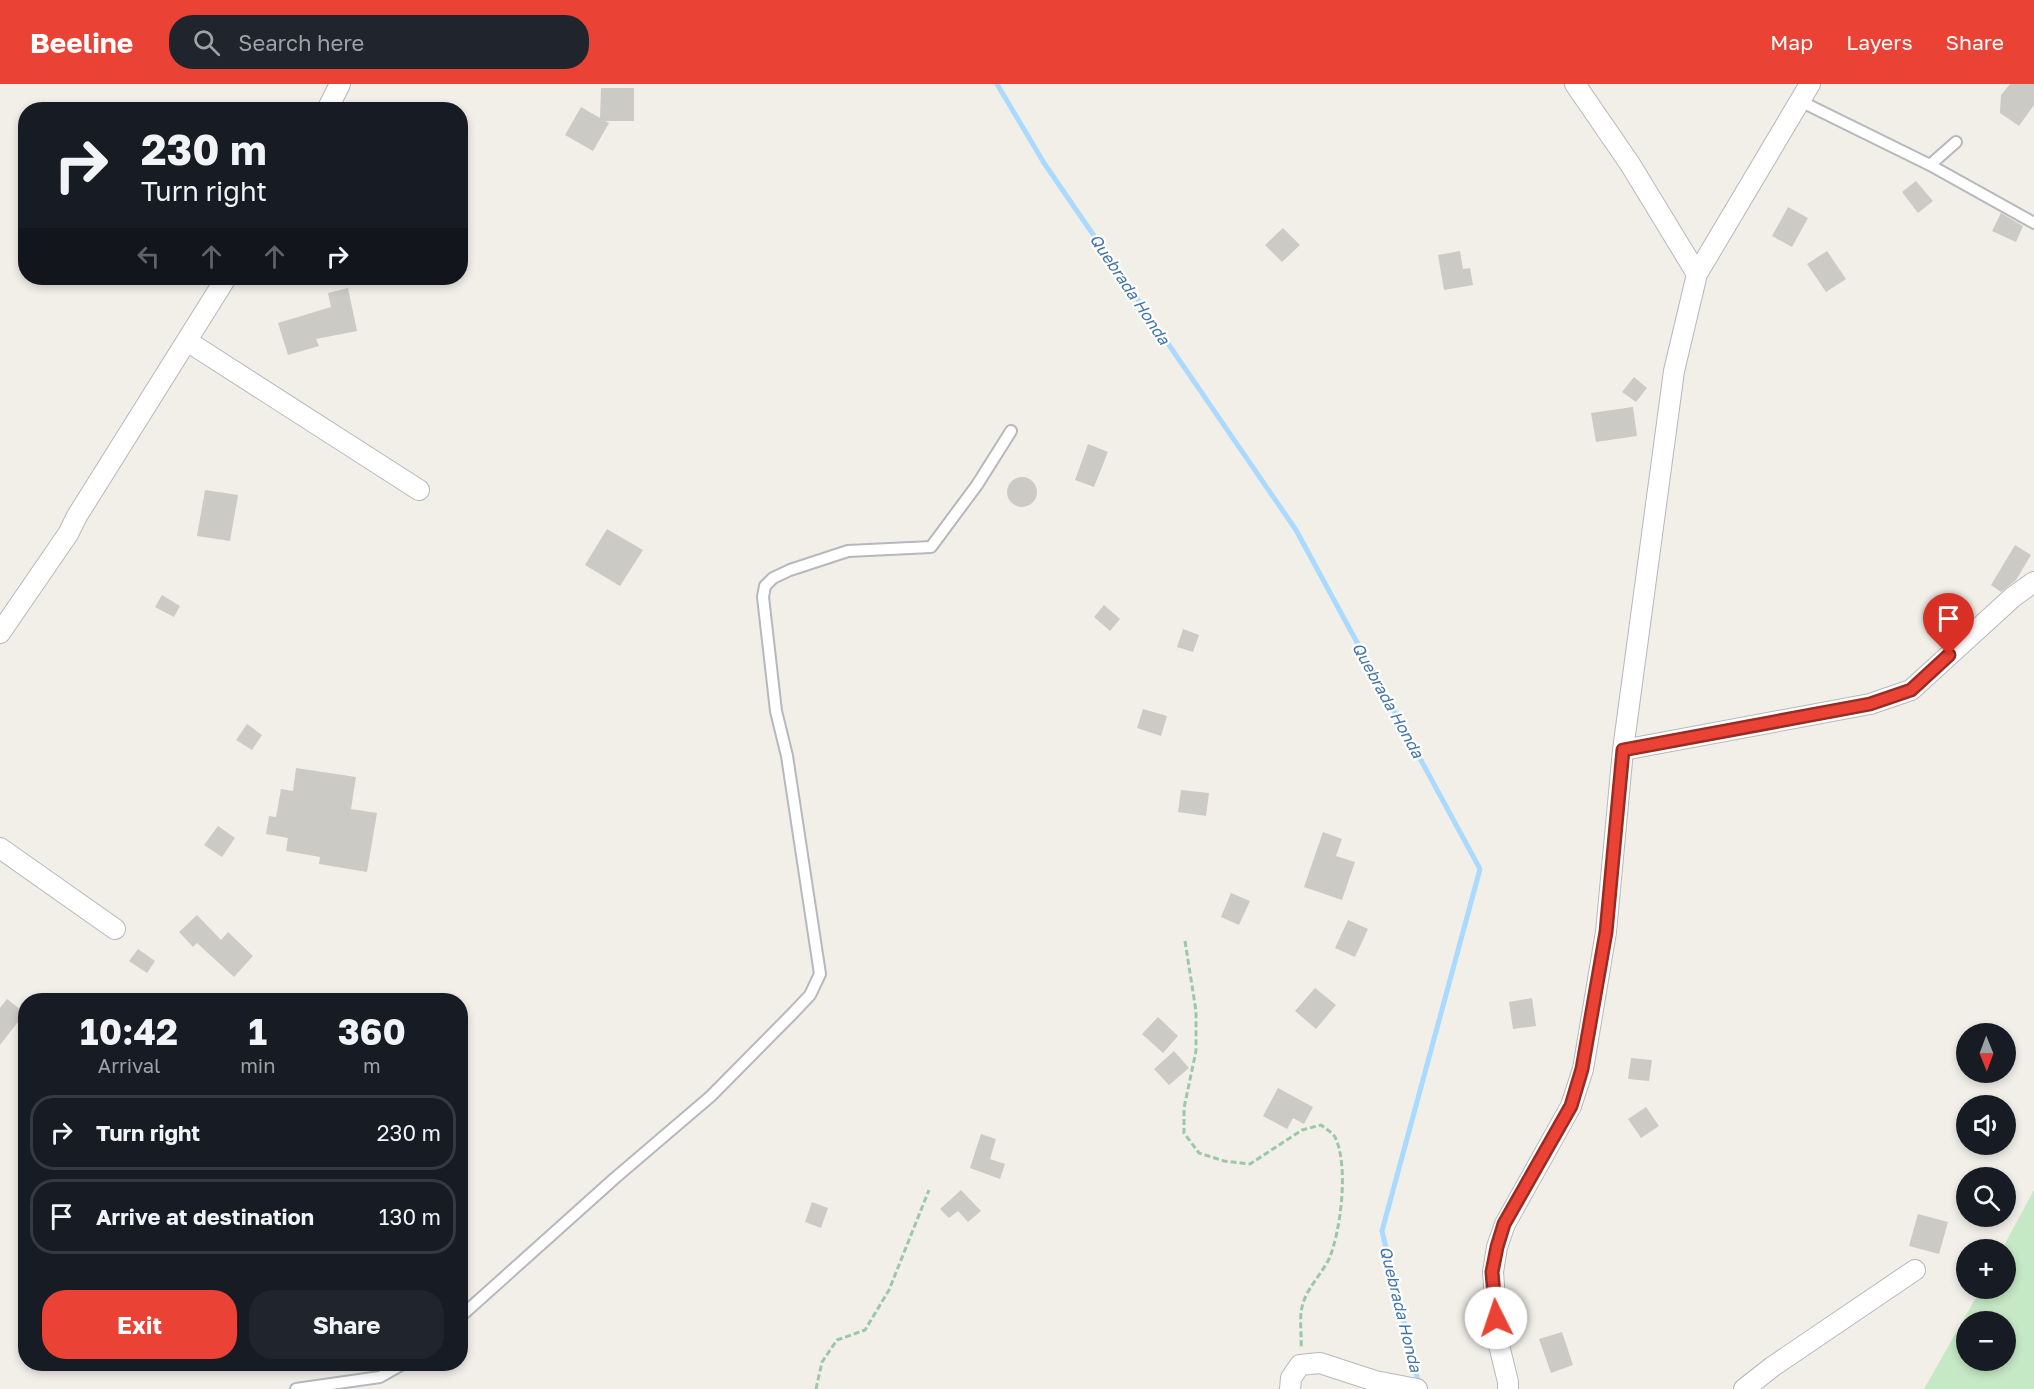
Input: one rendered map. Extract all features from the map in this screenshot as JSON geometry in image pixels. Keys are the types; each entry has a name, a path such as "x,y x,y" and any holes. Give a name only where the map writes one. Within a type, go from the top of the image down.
{"street":[{"path":"331,102 340,84"},
{"path":"1575,84 1630,164 1697,274"},
{"path":"1508,1389 1498,1341 1492,1272 1504,1224 1571,1106 1582,1069 1606,932 1623,750 1674,371 1697,274 1810,84"},
{"path":"0,633 68,534 76,516 222,285"},
{"path":"187,341 419,490"},
{"path":"1623,750 1870,704 1911,690 2013,597 2034,582"},
{"path":"0,848 115,929"},
{"path":"1744,1389 1781,1361 1915,1270"},
{"path":"1290,1389 1291,1378 1300,1365 1320,1363 1375,1381 1417,1389"}],"lane":[{"path":"1800,101 1930,165 2034,224"},
{"path":"1930,165 1956,142"},
{"path":"468,1310 615,1178 711,1096 810,995 820,975 787,756 776,711 764,597 765,586 773,578 790,570 848,551 931,547 977,485 1011,431"},
{"path":"296,1389 380,1377 391,1371"}],"path":[{"path":"1185,941 1196,1011 1196,1051 1184,1108 1184,1133 1199,1153 1224,1161 1250,1164 1302,1130 1321,1125 1334,1135 1342,1159 1337,1230 1328,1260 1302,1307 1300,1365"},
{"path":"816,1389 822,1362 837,1340 865,1330 889,1290 929,1190"}],"green space":[{"path":"2034,1190 2034,1389 1924,1389 1956,1333 1956,1371 2016,1371 2016,1311 1968,1311 1975,1299 2016,1299 2016,1239 2007,1239 2016,1227"}],"building":[{"path":"2010,84 2034,84 2034,105 2019,126 2000,113 2001,95"},
{"path":"601,88 634,88 634,121 605,121 609,123 593,151 565,135 581,107 600,118"},
{"path":"1916,181 1933,201 1918,213 1902,192"},
{"path":"1788,207 1808,218 1792,247 1772,236"},
{"path":"2001,213 2023,226 2016,242 1992,231"},
{"path":"1283,228 1300,245 1282,262 1265,245"},
{"path":"1460,251 1463,269 1470,268 1473,285 1444,290 1438,255"},
{"path":"1827,251 1846,279 1826,292 1807,264"},
{"path":"348,288 357,331 316,339 319,346 288,355 278,323 331,307 328,293"},
{"path":"1634,377 1647,388 1636,402 1622,392"},
{"path":"1633,407 1637,436 1596,442 1591,413"},
{"path":"1088,444 1108,452 1094,487 1075,480"},
{"path":"1022,477 1028,478 1036,486 1036,498 1028,506 1022,507 1016,506 1008,498 1007,492 1008,486 1016,478"},
{"path":"205,490 238,495 230,541 197,536"},
{"path":"607,529 643,550 620,586 585,565"},
{"path":"2015,545 2031,555 2016,580 2001,592 1991,585"},
{"path":"162,595 180,606 174,617 155,607"},
{"path":"1104,605 1120,619 1110,631 1094,617"},
{"path":"1183,629 1199,635 1193,652 1177,647"},
{"path":"1143,709 1167,716 1161,736 1137,728"},
{"path":"247,724 262,735 252,750 236,740"},
{"path":"296,768 356,777 351,809 377,813 367,872 319,864 320,857 286,851 288,838 266,834 269,816 276,817 281,789 293,791"},
{"path":"1181,790 1209,793 1206,816 1178,812"},
{"path":"218,826 235,838 222,857 204,845"},
{"path":"1323,832 1342,839 1336,856 1355,862 1342,900 1304,887"},
{"path":"1231,893 1250,901 1239,925 1221,917"},
{"path":"197,915 221,940 228,932 253,956 234,977 197,943 193,947 179,932"},
{"path":"1348,920 1368,929 1355,957 1335,948"},
{"path":"138,949 155,961 147,973 129,961"},
{"path":"1315,988 1336,1005 1316,1029 1295,1011"},
{"path":"1532,998 1536,1026 1513,1029 1509,1002"},
{"path":"7,999 18,1008 18,1022 0,1045 0,1008"},
{"path":"1158,1017 1178,1036 1163,1053 1142,1034"},
{"path":"1174,1051 1189,1068 1169,1085 1154,1069"},
{"path":"1631,1058 1652,1060 1649,1081 1628,1079"},
{"path":"1278,1088 1313,1107 1304,1124 1293,1118 1287,1129 1263,1116"},
{"path":"1646,1107 1659,1126 1641,1138 1628,1119"},
{"path":"981,1134 996,1139 990,1159 1005,1164 1000,1179 970,1168"},
{"path":"961,1190 981,1211 968,1222 958,1211 949,1218 940,1209"},
{"path":"812,1202 828,1208 821,1228 805,1222"},
{"path":"1918,1214 1948,1222 1939,1254 1909,1246"},
{"path":"1562,1332 1573,1365 1551,1373 1539,1339"}],"waterway":[{"name":"Quebrada Honda","path":"997,84 1044,163 1296,530 1480,869 1382,1231 1419,1385"}],"route":[{"path":"1496,1318 1492,1272 1504,1224 1571,1106 1582,1069 1606,932 1623,750 1870,704 1911,690 1949,655"}]}
